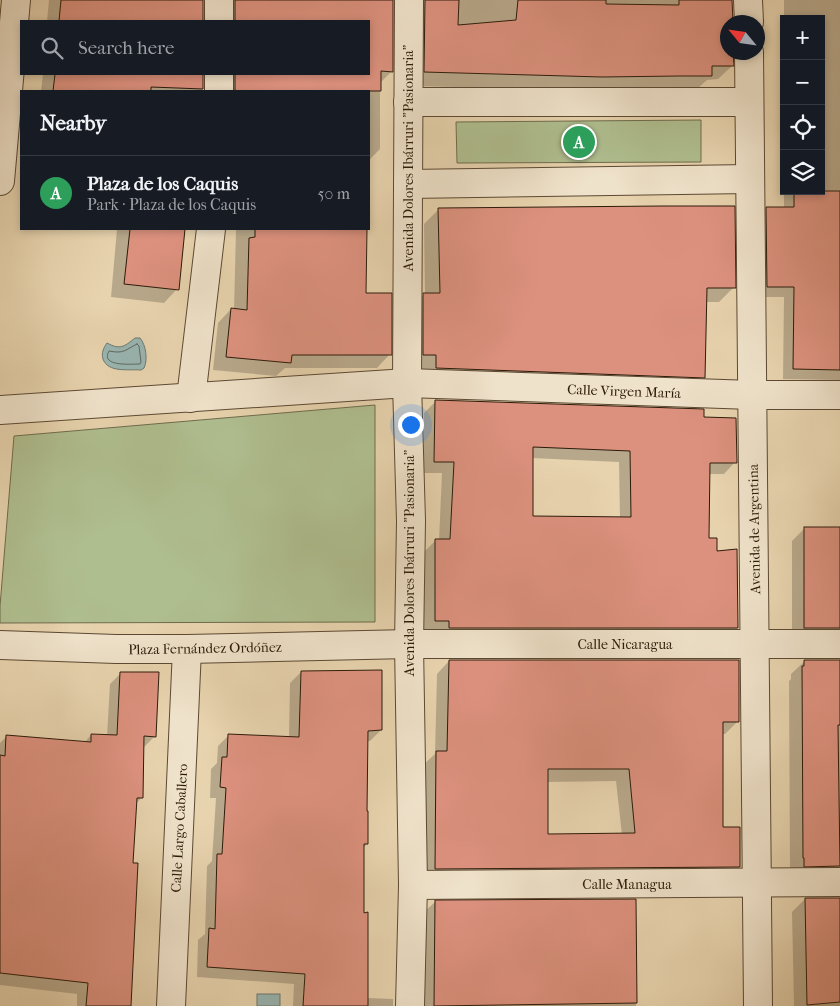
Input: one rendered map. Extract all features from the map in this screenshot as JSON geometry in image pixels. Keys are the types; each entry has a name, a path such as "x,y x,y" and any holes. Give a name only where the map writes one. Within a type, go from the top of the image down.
{"street":[{"path":"0,180 16,0"},
{"path":"219,0 219,20"},
{"name":"Avenida Dolores Ibárruri \"Pasionaria\"","path":"409,0 408,383 411,521 409,644 413,885 410,1006"},
{"path":"748,0 749,15"},
{"name":"Avenida de Argentina","path":"749,60 758,1006"},
{"path":"219,75 219,90"},
{"path":"408,102 749,102"},
{"path":"408,184 750,179"},
{"path":"191,398 211,230"},
{"path":"0,410 408,383"},
{"name":"Calle Virgen María","path":"408,383 752,395 840,395"},
{"name":"Calle Nicaragua","path":"409,644 840,644"},
{"name":"Plaza Fernández Ordóñez","path":"0,645 116,649 187,649 409,644"},
{"name":"Calle Largo Caballero","path":"171,1006 187,649"},
{"name":"Calle Managua","path":"413,885 840,882"}],"green space":[{"path":"701,120 701,162 457,163 456,122"},
{"path":"375,405 375,622 0,623 14,436"}],"water":[{"path":"135,338 140,338 145,348 146,361 144,368 141,370 119,369 106,363 102,355 107,343 122,347"},
{"path":"257,994 280,994 280,1006 257,1006"}],"building":[{"path":"61,0 203,0 203,20 59,20"},
{"path":"235,0 393,0 393,72 381,71 381,91 235,90 235,75 370,75 370,20 235,20"},
{"path":"425,0 459,0 458,25 516,20 518,0 606,0 606,4 679,5 679,0 732,0 733,15 720,15 720,60 734,60 734,66 712,66 712,76 602,77 424,72"},
{"path":"55,75 203,75 203,89 151,87 151,90 53,90"},
{"path":"825,191 840,191 840,370 793,369 794,287 767,287 766,207 794,207 794,195 825,195"},
{"path":"735,206 736,288 707,288 705,378 436,368 436,355 423,355 423,293 440,293 438,208"},
{"path":"130,230 185,230 179,290 124,284"},
{"path":"255,230 367,230 366,293 392,293 392,355 292,355 291,363 226,357 231,308 247,310 249,238 255,237"},
{"path":"435,400 704,409 704,417 736,418 737,463 710,463 709,538 717,538 717,551 737,549 738,628 449,628 449,621 435,621 435,539 450,539 454,462 434,462","holes":["533,447 630,451 631,517 533,516"]},
{"path":"804,527 840,527 840,628 804,628"},
{"path":"449,660 739,660 739,722 723,722 723,827 740,827 740,867 435,869 436,751 447,751","holes":["548,769 629,769 635,833 548,834"]},
{"path":"804,660 840,660 840,725 838,725 840,866 804,867 802,666 804,666"},
{"path":"382,670 382,730 368,731 368,844 364,844 364,913 368,912 368,1006 303,1006 305,974 207,967 209,928 215,929 217,854 222,854 226,788 220,787 222,757 227,757 228,734 299,737 301,671"},
{"path":"120,672 159,672 156,737 144,736 143,798 137,798 133,863 138,863 131,1006 86,1006 88,983 0,973 0,755 5,756 6,735 91,742 91,734 117,735"},
{"path":"805,898 840,898 840,1002 807,1005"},
{"path":"636,899 637,1003 434,1006 435,900"}],"place":[{"name":"Plaza de los Caquis","path":"579,142"}]}
